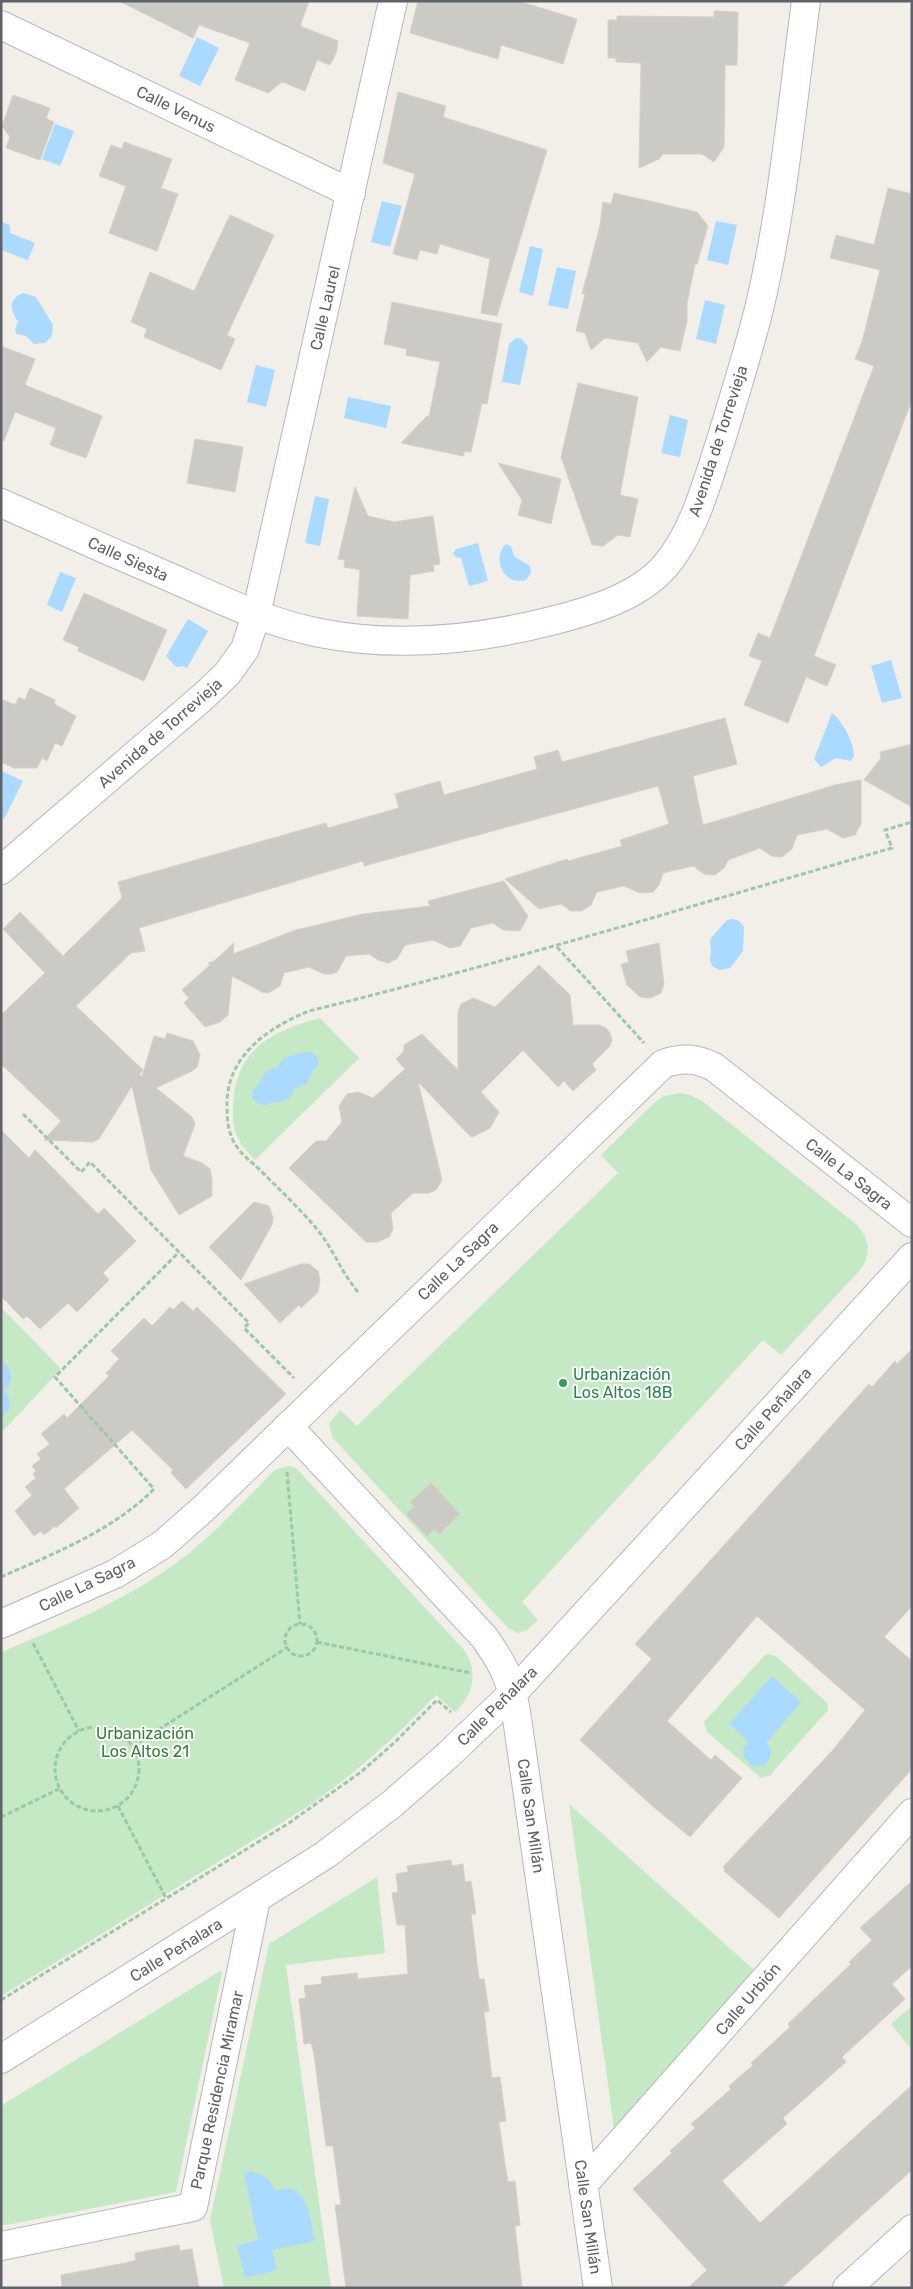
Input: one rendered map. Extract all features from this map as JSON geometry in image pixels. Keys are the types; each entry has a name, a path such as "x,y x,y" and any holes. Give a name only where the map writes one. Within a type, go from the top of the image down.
{"street":[{"name":"Calle Laurel","path":"256,615 393,1"},
{"name":"Avenida de Torrevieja","path":"1,870 204,696 227,674 246,649 256,615 320,633 362,639 418,641 467,637 527,627 590,610 641,586 667,563 686,534 703,496 735,396 759,308 778,206 806,1"},
{"name":"Calle Venus","path":"1,25 351,193"},
{"name":"Calle Siesta","path":"1,504 256,615"},
{"name":"Calle La Sagra","path":"1,1624 115,1574 162,1545 203,1509 652,1072 663,1064 688,1058 702,1061 714,1067 912,1224"},
{"name":"Calle Peñalara","path":"1,2059 325,1855 392,1804 448,1755 513,1693 912,1257"},
{"name":"Calle San Millán","path":"288,1426 484,1637 504,1665 513,1693 598,2288"},
{"name":"Calle Urbión","path":"584,2185 912,1813"},
{"name":"Parque Residencia Miramar","path":"1,2246 193,2206 256,1899"},
{"path":"847,2288 912,2229"}],"path":[{"path":"358,1292 342,1272 317,1229 237,1147 231,1137 227,1120 226,1102 234,1070 254,1044 290,1019 309,1011 557,947 892,848 885,830 912,822"},
{"path":"557,947 647,1046"},
{"path":"23,1114 81,1172 90,1162 249,1323 244,1328 294,1378"},
{"path":"1,1577 60,1551 106,1526 137,1506 154,1489 55,1377 179,1252"},
{"path":"305,1624 313,1629 317,1642 313,1650 306,1654 298,1655 288,1647 286,1640 288,1632 296,1625 305,1624"},
{"path":"31,1640 79,1731"},
{"path":"317,1642 477,1674"},
{"path":"132,1746 288,1647"},
{"path":"1,2000 289,1823 360,1772 394,1744 437,1700 453,1714 456,1714"},
{"path":"99,1727 108,1728 126,1739 132,1746 139,1765 137,1784 126,1800 118,1806 100,1812 80,1808 72,1804 59,1789 55,1767 57,1756 70,1737 79,1731 99,1727"},
{"path":"1,1817 59,1789"},
{"path":"118,1806 166,1898"}],"green space":[{"path":"320,1018 359,1058 255,1160 240,1142 233,1122 235,1087 241,1070 248,1057 271,1037 286,1029"},
{"name":"Urbanización Los Altos 18B","path":"680,1093 690,1095 702,1101 857,1225 865,1236 868,1252 861,1269 781,1355 763,1340 522,1602 538,1620 527,1630 518,1633 508,1628 332,1437 329,1424 340,1410 357,1426 618,1173 601,1155 656,1101 664,1096"},
{"path":"1,1307 61,1369 1,1433"},
{"name":"Urbanización Los Altos 21","path":"289,1466 296,1468 465,1651 472,1667 473,1675 470,1691 455,1712 436,1695 406,1726 374,1754 307,1807 1,1996 1,1652 76,1620 149,1582 193,1550 225,1521 275,1470"},
{"path":"766,1654 776,1656 825,1701 828,1705 828,1710 770,1775 761,1778 707,1732 704,1722"},
{"path":"569,1804 754,1970 614,2128"},
{"path":"377,1877 385,1953 286,1965 331,2288 224,2288 210,2220 269,1944"},
{"path":"220,1971 222,1972 176,2192 1,2226 1,2106"},
{"path":"912,2006 912,2050 891,2024"}],"water":[{"path":"197,37 219,48 200,86 179,76"},
{"path":"55,124 74,131 60,166 42,159"},
{"path":"382,201 402,206 390,247 371,242"},
{"path":"716,221 737,225 728,265 707,260"},
{"path":"2,222 10,225 10,233 35,243 28,260 1,250"},
{"path":"530,246 543,249 533,296 519,292"},
{"path":"557,267 576,271 568,309 548,305"},
{"path":"23,293 36,297 53,325 52,336 45,343 34,344 26,336 17,334 15,330 18,321 13,313 12,305 15,298"},
{"path":"705,300 725,305 716,344 696,339"},
{"path":"516,338 522,339 528,347 520,385 502,382 509,344"},
{"path":"256,365 275,370 266,407 247,402"},
{"path":"348,397 391,406 386,428 344,418"},
{"path":"670,415 688,420 680,457 661,453"},
{"path":"315,496 329,499 320,546 305,543"},
{"path":"478,543 488,581 469,586 461,558 456,557 453,553 456,549"},
{"path":"506,544 511,546 514,556 530,566 531,573 526,580 518,581 511,579 502,570 500,557"},
{"path":"60,572 76,578 62,612 47,605"},
{"path":"188,619 208,631 187,668 182,666 176,667 166,656"},
{"path":"891,660 902,698 882,703 871,666"},
{"path":"832,713 847,733 854,751 854,757 850,761 836,758 821,767 814,759"},
{"path":"1,771 23,781 4,819 1,817"},
{"path":"727,920 739,921 744,927 743,951 730,968 719,970 712,966 710,960 711,938"},
{"path":"307,1051 317,1056 319,1064 312,1072 307,1084 294,1089 286,1100 264,1105 253,1100 252,1091 259,1084 266,1071 278,1067 287,1057"},
{"path":"1,1359 10,1370 11,1379 8,1387 4,1390 9,1399 10,1407 1,1419"},
{"path":"772,1676 801,1702 767,1742 771,1751 768,1762 760,1766 752,1766 743,1756 744,1748 748,1741 729,1724"},
{"path":"252,2171 268,2179 276,2191 287,2188 295,2190 301,2195 309,2212 315,2241 272,2250 277,2270 245,2278 237,2246 258,2240 244,2173"}],"building":[{"path":"119,1 309,1 300,26 338,41 336,53 330,65 317,60 305,91 282,82 268,93 235,80 250,43 199,25 193,38"},
{"path":"418,1 518,1 577,19 563,64 501,45 498,59 410,33"},
{"path":"714,11 738,12 737,65 725,65 724,147 714,162 702,154 663,154 659,159 639,168 641,63 616,62 616,58 608,58 608,20 617,20 617,16 714,17"},
{"path":"398,92 446,106 443,117 547,150 497,316 481,313 490,259 440,244 437,254 420,250 417,260 393,254 415,174 383,163"},
{"path":"13,95 50,108 46,118 54,122 40,160 6,148 10,137 2,126"},
{"path":"124,142 172,159 161,188 178,194 157,251 109,233 126,186 99,176 111,145 122,149"},
{"path":"888,188 912,194 912,400 814,656 836,665 827,686 806,677 788,723 744,705 762,661 749,656 758,633 770,638 874,366 855,359 862,342 880,270 830,258 836,235 874,245"},
{"path":"614,193 697,212 708,226 697,264 695,264 687,303 687,321 680,351 661,347 647,362 638,343 605,338 591,350 585,333 576,331 585,294 582,294 600,226 603,202 611,204"},
{"path":"230,215 274,235 227,335 235,339 221,370 144,337 147,329 131,322 150,272 194,291"},
{"path":"392,302 502,324 487,404 482,403 471,452 465,451 463,456 401,443 427,416 429,417 440,362 406,355 407,349 384,344"},
{"path":"1,346 35,359 25,385 102,416 86,458 50,445 56,428 15,412 4,441 1,441"},
{"path":"578,383 638,397 620,495 638,499 630,537 618,535 603,546 592,545 561,457"},
{"path":"195,439 243,447 235,492 187,483"},
{"path":"498,463 561,479 551,524 518,515 522,500"},
{"path":"355,487 368,516 394,522 433,516 440,564 433,565 434,571 410,575 408,619 357,616 360,570 344,567 345,560 338,559"},
{"path":"84,593 167,630 144,681 78,651 79,647 63,640"},
{"path":"30,688 55,700 54,704 76,716 62,746 55,743 47,761 42,758 37,768 14,768 1,762 1,699 15,705 19,697 25,700"},
{"path":"725,718 737,764 693,776 703,825 835,785 861,780 861,824 855,835 843,838 827,829 797,835 792,849 782,857 771,856 760,848 728,860 724,868 715,875 704,874 693,866 663,873 659,885 653,892 640,893 624,886 597,892 591,905 582,911 571,911 561,904 539,909 505,879 567,859 568,861 622,846 620,840 669,824 658,786 364,866 363,861 139,928 145,951 131,953 76,1006 143,1070 139,1075 142,1076 154,1036 165,1039 167,1033 193,1041 200,1055 197,1067 192,1071 156,1088 192,1117 195,1124 183,1156 202,1163 210,1169 212,1178 212,1196 179,1215 151,1170 132,1086 99,1139 93,1142 44,1140 61,1121 1,1064 1,1015 45,973 3,929 20,912 63,956 122,898 118,882 326,823 328,828 399,808 395,794 440,781 444,795 537,769 534,757 558,750 562,762"},
{"path":"912,744 912,807 864,780 881,758 880,752"},
{"path":"504,881 528,916 520,931 503,930 493,923 471,928 460,946 450,948 433,940 405,945 397,959 388,963 378,960 369,954 346,956 337,972 331,974 324,974 309,967 284,973 280,986 268,993 262,992 232,976 228,1015 220,1022 205,1027 184,1003 189,998 182,990 210,965 208,963 214,961 234,943 233,954 296,930 363,914 430,906 428,901"},
{"path":"659,943 664,984 661,993 651,998 640,997 627,985 621,964 629,962 626,951"},
{"path":"539,965 570,995 573,1025 599,1025 606,1028 610,1033 612,1040 610,1046 592,1064 596,1070 573,1091 564,1081 558,1087 523,1050 481,1092 499,1112 490,1128 473,1137 418,1082 442,1180 436,1190 429,1193 413,1193 391,1213 393,1229 389,1237 378,1242 366,1242 289,1168 316,1141 326,1141 342,1122 339,1106 347,1094 359,1092 373,1098 405,1069 396,1059 404,1051 404,1045 422,1034 458,1070 458,1011 461,1004 473,998 495,1007"},
{"path":"1,1130 29,1158 35,1150 98,1214 104,1208 136,1241 103,1273 109,1280 77,1312 68,1303 40,1329 27,1316 23,1319 1,1296"},
{"path":"254,1202 269,1206 273,1218 272,1225 241,1280 209,1247"},
{"path":"301,1264 309,1264 318,1271 320,1280 318,1292 301,1308 299,1305 280,1323 244,1284"},
{"path":"182,1301 193,1311 197,1307 286,1394 186,1489 171,1473 173,1470 132,1430 64,1489 79,1508 56,1528 55,1526 44,1535 41,1531 34,1536 15,1511 32,1495 25,1487 36,1478 33,1474 36,1471 32,1466 41,1459 37,1454 50,1444 41,1434 64,1414 67,1418 109,1376 106,1373 119,1359 111,1351 144,1318 152,1326 170,1307 173,1310"},
{"path":"912,1349 912,1606 884,1637 912,1661 912,1769 779,1918 724,1871 723,1867 832,1751 865,1710 757,1616 667,1721 711,1760 715,1755 742,1778 690,1837 650,1804 580,1740 652,1659 635,1644 869,1384 872,1387 895,1361 897,1364"},
{"path":"431,1483 460,1514 439,1534 434,1529 427,1536 406,1514 414,1507 410,1502"},
{"path":"451,1860 452,1866 463,1864 465,1882 471,1881 476,1914 471,1914 479,1979 484,1979 489,2011 484,2012 492,2078 500,2077 506,2121 499,2122 506,2171 508,2182 515,2181 520,2225 515,2226 522,2288 346,2288 335,2205 341,2205 333,2146 326,2146 314,2054 311,2043 304,2044 299,1999 306,1998 304,1986 322,1984 321,1977 357,1973 358,1979 408,1974 405,1925 397,1925 392,1893 398,1892 396,1874 408,1872 407,1866"},
{"path":"912,1881 912,1966 892,1984 905,1999 842,2057 846,2062 783,2118 787,2124 722,2181 760,2223 912,2085 912,2170 781,2288 688,2288 707,2270 633,2189 672,2153 670,2151 695,2128 691,2124 731,2089 729,2086 753,2065 751,2063 790,2027 788,2024 851,1964 849,1962 872,1940 860,1928"},
{"path":"179,2245 180,2251 192,2249 199,2288 62,2288 61,2275 125,2263 136,2260 135,2253"}],"place":[{"name":"Urbanización Los Altos 18B","path":"563,1383"}]}
